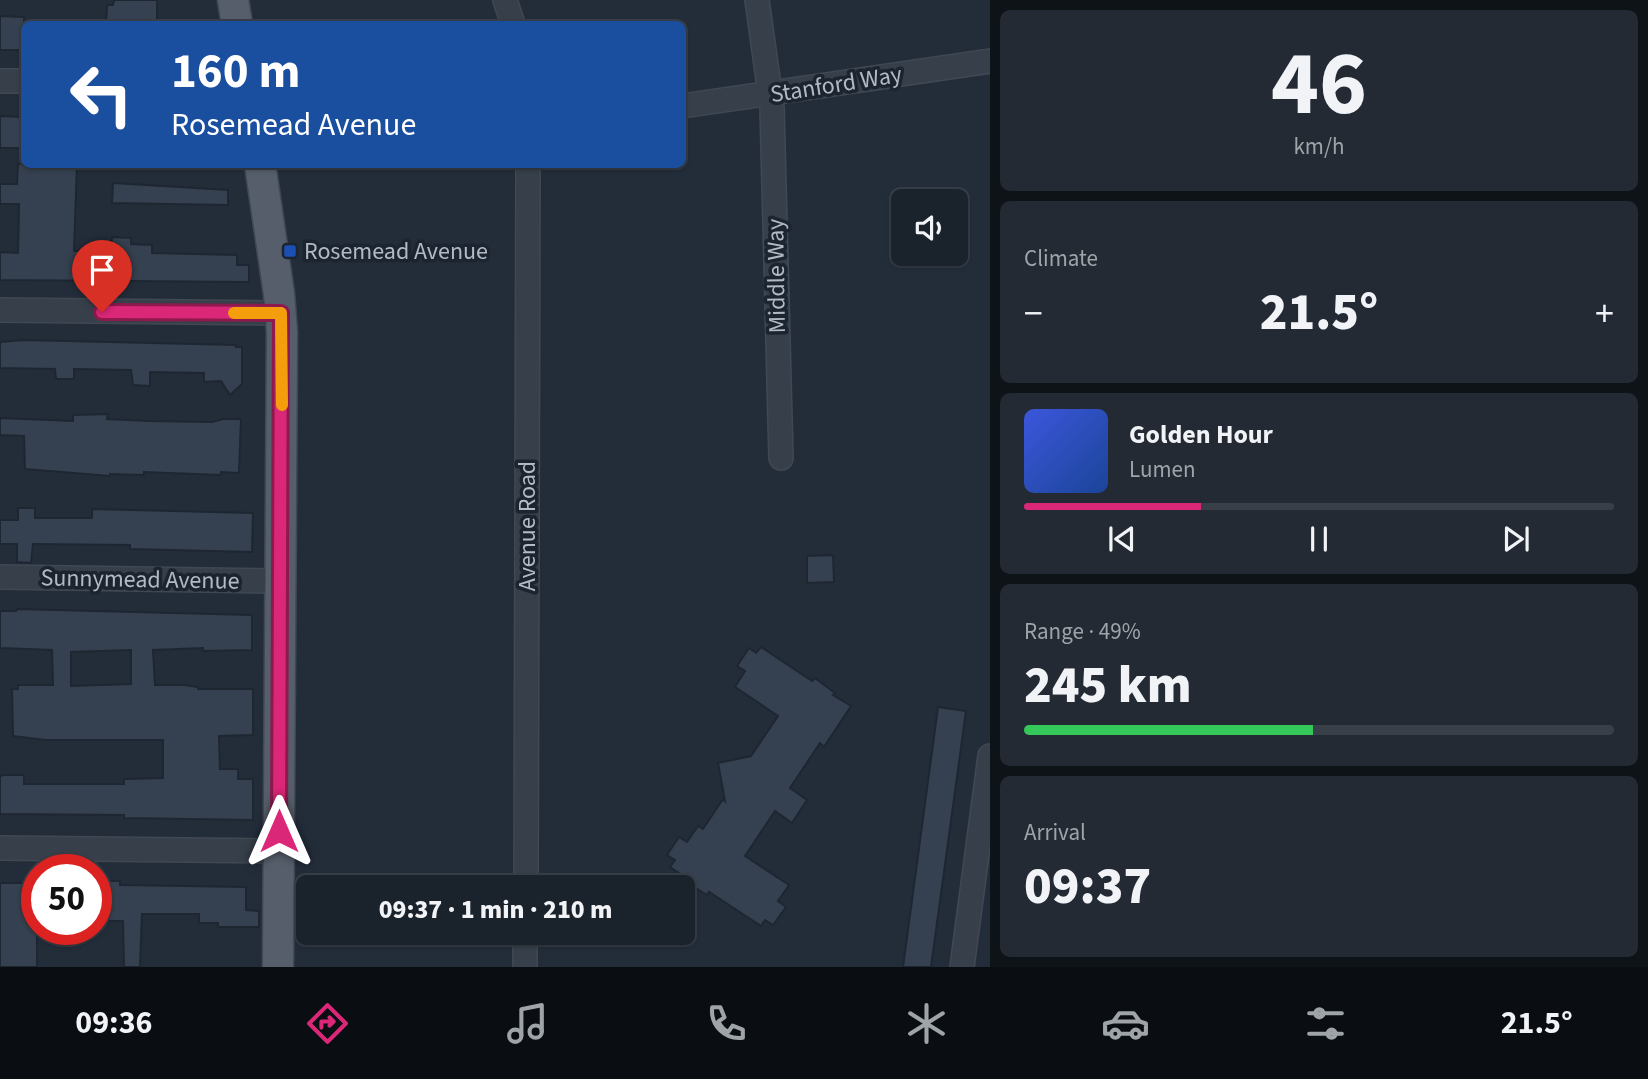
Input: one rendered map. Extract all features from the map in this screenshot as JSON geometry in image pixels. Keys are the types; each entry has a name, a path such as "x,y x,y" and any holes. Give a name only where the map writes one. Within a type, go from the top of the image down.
{"main road":[{"path":"233,0 236,21"},
{"path":"267,168 281,313 278,967"}],"street":[{"path":"506,0 512,21"},
{"name":"Middle Way","path":"757,0 772,125 781,458"},
{"name":"Stanford Way","path":"686,105 990,61"},
{"path":"0,81 21,81"},
{"name":"Avenue Road","path":"526,875 528,168"},
{"path":"0,310 281,313"},
{"name":"Sunnymead Avenue","path":"0,577 280,581"},
{"path":"962,967 990,756"},
{"path":"0,848 279,851"},
{"path":"525,945 525,967"}],"building":[{"path":"114,0 157,0 157,21 106,21 107,5 113,5"},
{"path":"0,16 24,17 24,21 21,21 21,50 0,50"},
{"path":"0,116 21,117 21,148 0,148"},
{"path":"18,164 21,164 21,168 77,168 74,251 111,251 112,237 131,238 131,244 152,245 152,253 237,255 237,265 249,265 249,282 0,280 0,252 18,253 19,204 0,204 0,184 17,184"},
{"path":"113,183 228,190 228,205 112,203"},
{"path":"24,340 236,345 242,347 242,384 230,395 221,381 204,382 204,373 150,372 150,386 133,385 131,370 74,369 74,379 56,379 55,369 0,368 0,342"},
{"path":"108,414 107,419 149,421 212,422 241,419 239,473 221,472 221,475 144,472 144,475 110,476 25,469 24,436 0,435 0,418 73,421 73,415"},
{"path":"18,508 35,508 35,518 92,518 92,509 253,513 252,552 130,549 130,545 33,544 31,563 17,562 17,544 0,544 0,520 18,520"},
{"path":"833,555 834,582 807,583 807,556"},
{"path":"0,611 252,615 252,650 153,650 155,685 184,685 198,689 253,689 253,735 219,736 220,769 238,769 238,779 253,779 253,820 0,814 0,776 4,775 24,775 24,784 124,784 124,779 163,778 163,740 45,740 13,736 12,689 18,689 18,685 53,685 52,650 0,648","holes":["131,650 131,684 71,686 71,652"]},
{"path":"761,647 812,681 815,678 835,693 833,695 851,706 824,747 820,743 790,788 807,800 792,823 775,811 745,856 789,885 778,901 786,907 773,925 765,920 761,926 709,892 707,895 695,888 695,875 682,875 670,867 675,860 667,855 679,837 687,842 698,826 703,829 723,799 725,801 718,763 751,756 778,716 735,687 745,671 737,666 749,648 756,653"},
{"path":"938,707 966,711 931,967 903,967"},
{"path":"112,881 120,881 120,885 246,887 246,910 259,911 259,927 218,927 218,923 199,923 199,914 142,914 140,967 124,967 123,921 112,921"},
{"path":"0,883 21,883 21,945 37,945 37,967 0,967"}],"slow traffic":[{"path":"234,313 281,313 282,405"}],"place":[{"name":"Rosemead Avenue","path":"290,251"}],"route":[{"path":"102,312 281,313 279,831"}]}
